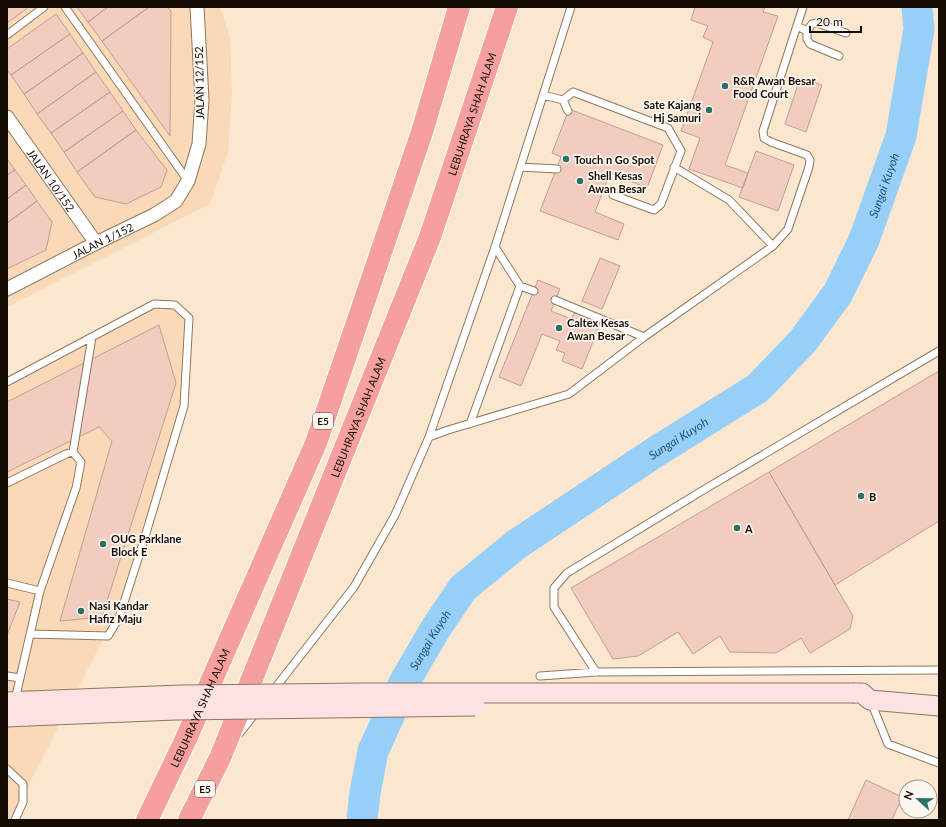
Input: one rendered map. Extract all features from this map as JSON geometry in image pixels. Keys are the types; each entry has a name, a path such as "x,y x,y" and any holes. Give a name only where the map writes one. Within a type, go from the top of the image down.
{"highway":[{"name":"LEBUHRAYA SHAH ALAM","path":"146,820 184,741 316,443 422,132 459,7"},
{"name":"LEBUHRAYA SHAH ALAM","path":"189,820 220,758 430,237 507,7"}],"street":[{"name":"JALAN 12/152","path":"188,181 199,144 202,100 197,7"},
{"name":"JALAN 10/152","path":"7,116 96,243"},
{"name":"JALAN 1/152","path":"7,289 154,215 176,202 188,181"},
{"path":"17,708 176,710 336,707 733,704 860,700 939,706"}],"lane":[{"path":"7,35 44,7"},
{"path":"65,7 188,181"},
{"path":"220,758 354,587 395,515 429,437 495,247 571,7"},
{"path":"429,437 569,394 644,337 773,246 788,229 810,167 810,160 807,155 764,138 763,131 803,7"},
{"path":"839,56 810,44 807,38 808,31 812,24 816,23 846,33"},
{"path":"797,26 808,31"},
{"path":"563,100 573,92 668,128 680,150 661,204 654,210 613,195"},
{"path":"543,95 563,100 568,110"},
{"path":"674,166 729,200 773,246"},
{"path":"520,167 557,169"},
{"path":"495,247 520,286 534,291"},
{"path":"470,424 520,286"},
{"path":"554,300 644,337"},
{"path":"7,382 154,304 175,306 190,318 184,406 119,618 108,636 30,634"},
{"path":"17,708 20,678 40,591 76,488 81,462 73,452 92,337"},
{"path":"596,672 554,607 554,588 567,573 712,485 939,351"},
{"path":"7,482 73,452"},
{"path":"7,583 40,591"},
{"path":"540,676 596,672 939,670"},
{"path":"7,676 20,678"},
{"path":"860,700 888,744 939,763"},
{"path":"7,769 23,784 23,802 16,820"}],"shaded area":[{"path":"7,7 220,7 230,37 232,93 228,152 210,204 7,307"},
{"path":"156,308 174,309 186,321 180,406 115,616 12,820 7,820 7,388"}],"building":[{"path":"7,7 29,7 7,23"},
{"path":"77,7 108,7 88,22"},
{"path":"108,7 149,7 102,41 88,22"},
{"path":"149,7 167,7 171,11 170,136 102,41"},
{"name":"R&R Awan Besar Food Court","path":"695,7 765,7 763,12 778,16 725,165 748,173 743,188 689,169 700,138 681,131 713,42 703,37 708,26 691,20"},
{"path":"56,14 70,34 11,75 7,70 7,49"},
{"path":"70,34 83,53 24,94 11,75"},
{"path":"83,53 96,72 37,114 24,94"},
{"path":"96,72 110,92 51,133 37,114"},
{"path":"800,78 822,85 806,132 785,124"},
{"path":"110,92 123,111 64,152 51,133"},
{"name":"Shell Kesas Awan Besar","path":"569,109 663,145 647,188 610,173 595,212 624,224 618,240 540,211 561,157 552,153"},
{"path":"123,111 136,130 77,172 64,152"},
{"path":"136,130 167,170 161,187 126,204 95,197 77,172"},
{"path":"756,151 794,165 778,211 739,197"},
{"path":"7,159 15,170 7,175"},
{"path":"15,170 26,185 7,199 7,175"},
{"path":"26,185 37,201 7,223 7,199"},
{"path":"37,201 52,222 46,250 7,269 7,223"},
{"path":"600,258 620,266 602,309 582,301"},
{"name":"Caltex Kesas Awan Besar","path":"538,280 560,289 551,311 571,319 575,312 601,322 582,369 562,361 565,353 556,350 560,341 542,334 521,386 499,377"},
{"name":"OUG Parklane Block E","path":"159,325 176,383 102,617 60,621 112,441 99,427 7,472 7,402"},
{"name":"B","path":"939,371 939,521 835,585 769,472"},
{"name":"A","path":"769,472 853,616 850,629 810,653 801,638 776,653 730,652 720,636 693,654 678,632 638,656 613,659 571,588"},
{"path":"7,599 20,602 7,635"},
{"path":"866,780 898,795 898,806 892,820 848,820"}],"waterway":[{"name":"Sungai Kuyoh","path":"362,820 365,793 373,751 405,681 436,628 463,588 517,544 657,451 758,388 803,341 838,293 864,240 901,136 919,29 917,7"}],"place":[{"name":"R&R Awan Besar Food Court","path":"725,86"},
{"name":"Sate Kajang Hj Samuri","path":"709,110"},
{"name":"Touch n Go Spot","path":"566,159"},
{"name":"Shell Kesas Awan Besar","path":"580,181"},
{"name":"Caltex Kesas Awan Besar","path":"559,328"},
{"name":"B","path":"861,496"},
{"name":"A","path":"737,528"},
{"name":"OUG Parklane Block E","path":"103,544"},
{"name":"Nasi Kandar Hafiz Maju","path":"81,611"}]}
